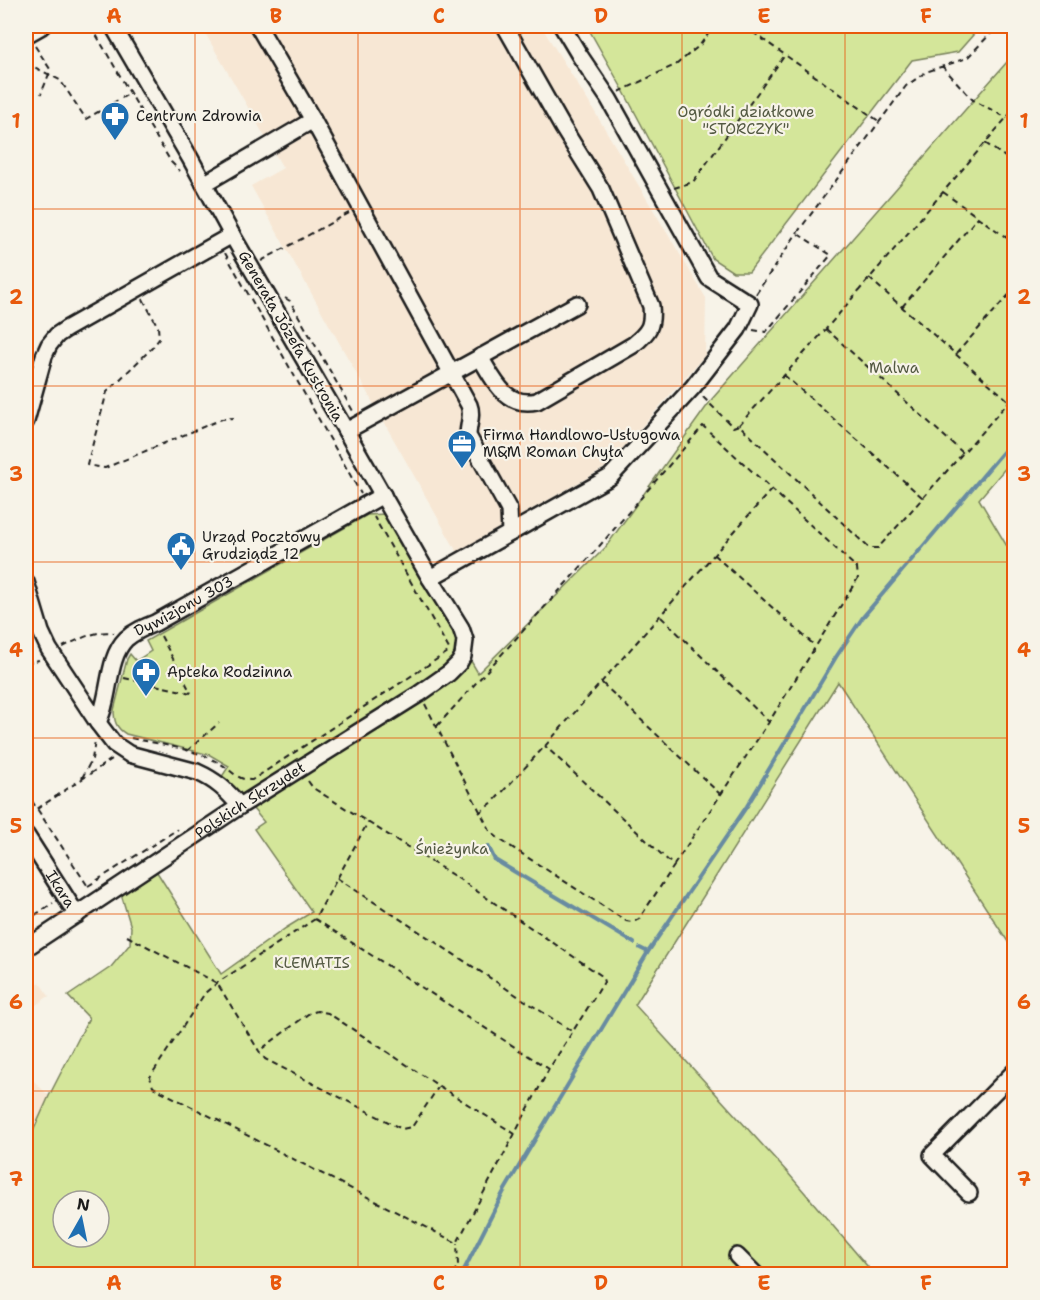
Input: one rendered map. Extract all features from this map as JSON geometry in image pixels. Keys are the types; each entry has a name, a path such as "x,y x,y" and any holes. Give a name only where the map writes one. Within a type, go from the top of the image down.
{"street":[{"name":"Generała Józefa Kustronia","path":"113,26 204,184 225,239 346,431 461,628 465,647"},
{"path":"258,26 314,120 471,411 468,436 508,510 510,533"},
{"path":"480,357 501,390 518,401 527,403 537,401 633,345 643,337 652,320 651,306 601,189 505,26"},
{"path":"430,578 610,477 693,387 738,329 750,304 710,279 609,99 562,26"},
{"path":"204,184 314,120"},
{"path":"26,421 44,356 57,335 225,239"},
{"path":"346,431 577,304"},
{"name":"Dywizjonu 303","path":"98,723 115,656 133,633 382,495"},
{"path":"26,582 41,632 52,653 114,744 137,756 197,772 222,786 240,806"},
{"name":"Polskich Skrzydeł","path":"26,948 240,806 419,694 459,663 464,656 465,647"},
{"name":"Ikara","path":"26,835 77,915"},
{"path":"969,1193 932,1155 1014,1072"},
{"path":"737,1256 755,1275"}],"path":[{"path":"92,26 171,162 178,170 186,174"},
{"path":"609,99 677,64 700,45 714,26"},
{"path":"744,26 880,122"},
{"path":"750,304 797,233 906,86 926,72 967,58 998,26"},
{"path":"32,31 50,69 41,94"},
{"path":"661,192 693,182 785,55"},
{"path":"26,63 60,80 86,118 130,93"},
{"path":"942,66 973,100 1007,118"},
{"path":"693,387 733,427 739,425 826,329 1014,109"},
{"path":"985,143 1014,164"},
{"path":"943,192 1014,243"},
{"path":"259,262 360,207"},
{"path":"902,307 978,217"},
{"path":"738,329 766,332 831,255 797,233"},
{"path":"129,737 187,751 216,761 243,780 252,780 448,652 449,649 367,504 225,239"},
{"path":"869,278 1010,401"},
{"path":"136,289 158,327 159,339 107,392 87,465 105,468 222,419 234,418"},
{"path":"956,354 1014,289"},
{"path":"826,329 963,453"},
{"path":"784,375 923,499"},
{"path":"739,425 869,548 878,548 1014,396"},
{"path":"419,694 490,831 626,921 633,922 639,919 769,722 858,578 857,568 703,426 596,550 437,726"},
{"path":"479,813 493,802 602,683 771,490"},
{"path":"714,555 815,646"},
{"path":"660,616 769,722"},
{"path":"120,677 191,693 155,622"},
{"path":"26,660 38,661 81,639 105,631 119,635"},
{"path":"602,683 721,795"},
{"path":"81,780 92,759 98,723"},
{"path":"187,751 219,723"},
{"path":"545,746 674,866"},
{"path":"37,809 113,758 119,760"},
{"path":"313,788 459,879 602,976 604,982 549,1069 458,1243 458,1265 453,1275"},
{"path":"26,792 98,901"},
{"path":"368,822 315,918 205,993 150,1077 153,1087 458,1243"},
{"path":"88,886 184,826"},
{"path":"337,878 573,1032"},
{"path":"26,921 52,903 54,898"},
{"path":"315,918 549,1069"},
{"path":"126,936 217,983 265,1059 402,1129 412,1127 439,1086"},
{"path":"259,1051 308,1014 317,1011 328,1013 516,1134"}],"shaded area":[{"path":"201,26 541,26 706,298 705,355 606,467 457,552 251,186 283,168"},
{"path":"39,982 49,996 26,1012 26,992"},
{"path":"26,1073 49,1096 26,1147"}],"green space":[{"name":"Ogródki działkowe \"STORCZYK\"","path":"587,26 981,26 958,52 912,60 749,272 733,272 713,259"},
{"path":"1014,54 1014,458 979,499 1014,558 1014,951 838,682 635,1005 788,1173 868,1267 860,1274 26,1274 26,1147 89,1018 68,996 111,967 130,944 131,927 121,894 157,872 221,974 312,912 254,829 264,822 238,791 221,778 229,766 210,755 126,734 118,727 114,710 130,654 136,661 151,651 146,641 367,515 385,514 478,673 605,548 712,399"}],"waterway":[{"path":"462,1274 503,1193 648,952 747,806 836,657 863,617 1014,439"},
{"path":"488,846 495,860 634,943"},
{"path":"640,948 648,952"}],"place":[{"name":"Centrum Zdrowia","path":"115,142"},
{"name":"Firma Handlowo-Usługowa M&M Roman Chyła","path":"462,470"},
{"name":"Urząd Pocztowy Grudziądz 12","path":"181,572"},
{"name":"Apteka Rodzinna","path":"146,698"}],"park label":[{"name":"Malwa","path":"894,368"},
{"name":"Śnieżynka","path":"452,849"},
{"name":"KLEMATIS","path":"312,963"}]}
